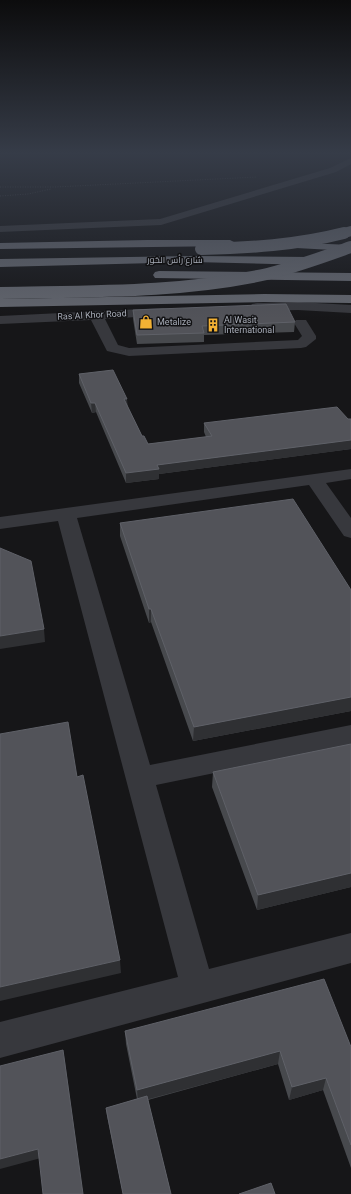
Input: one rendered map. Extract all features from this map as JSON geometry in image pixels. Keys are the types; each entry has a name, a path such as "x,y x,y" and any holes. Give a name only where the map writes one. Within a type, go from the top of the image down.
{"highway":[{"path":"0,252 201,249 280,244 313,240 349,226"},
{"path":"347,261 343,239 344,228 349,226"},
{"path":"0,246 182,243 351,248"},
{"path":"0,293 122,289 221,281 287,269 351,248"},
{"name":"شارع رأس الخور","path":"0,263 186,260 347,261"},
{"name":"شارع رأس الخور","path":"150,275 351,277"},
{"path":"100,300 195,294 351,289"},
{"path":"0,303 100,300 351,299"}],"street":[{"path":"0,229 52,226 117,226 160,222 208,208"},
{"name":"Ras Al Khor Road","path":"0,320 277,306 318,306 351,309"},
{"path":"96,315 112,348 129,352 300,344 309,339 309,336 301,323"},
{"path":"0,523 351,474"},
{"path":"314,479 351,532"},
{"path":"66,514 198,988"},
{"path":"139,778 351,735"},
{"path":"0,1040 351,948"}],"building":[{"path":"286,304 295,322 202,326 204,333 137,335 133,310"},
{"path":"113,370 127,399 124,399 142,436 144,436 148,444 212,436 204,423 337,407 348,419 351,419 351,440 157,465 159,469 126,473 95,403 91,403 79,374"},
{"path":"293,499 351,590 351,697 194,727 151,609 149,609 120,523"},
{"path":"0,548 31,561 44,629 0,636"},
{"path":"68,722 77,777 83,775 120,960 0,987 0,734"},
{"path":"351,744 351,873 258,895 213,772"},
{"path":"324,979 351,1047 351,1145 326,1078 292,1087 280,1051 137,1090 125,1031"},
{"path":"63,1050 83,1194 43,1194 38,1149 0,1159 0,1066"},
{"path":"147,1096 171,1194 123,1194 106,1108"},
{"path":"271,1183 275,1194 239,1194"}],"place":[{"name":"Metalize","path":"146,322"},
{"name":"Al Wasit International","path":"213,325"}]}
